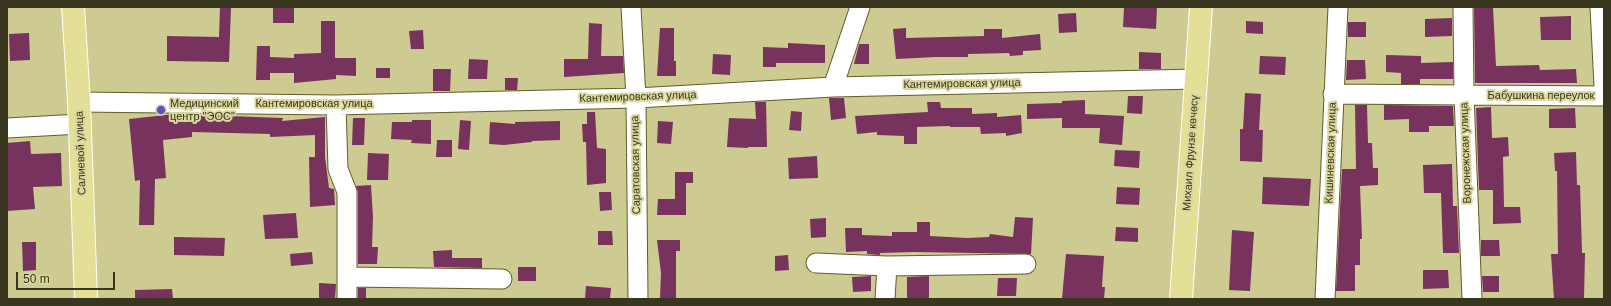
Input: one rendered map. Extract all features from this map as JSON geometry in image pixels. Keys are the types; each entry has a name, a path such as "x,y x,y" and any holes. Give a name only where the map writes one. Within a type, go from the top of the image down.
{"main road":[{"name":"Салиевой улица","path":"73,7 80,124 86,299"},
{"name":"Михаил Фрунзе көчөсү","path":"1181,299 1201,7"}],"street":[{"name":"Саратовская улица","path":"631,7 636,98 638,299"},
{"path":"833,87 860,7"},
{"name":"Кишиневская улица","path":"1325,299 1338,7"},
{"name":"Воронежская улица","path":"1463,7 1464,95 1472,299"},
{"path":"1600,7 1604,86"},
{"name":"Кантемировская улица","path":"79,102 336,105 636,98 833,87 1197,79"},
{"name":"Бабушкина переулок","path":"1333,94 1604,96"},
{"path":"336,105 338,170 347,192 347,299"},
{"path":"7,128 80,124"},
{"path":"816,263 887,266 1026,264"},
{"path":"884,299 887,266"},
{"path":"347,277 502,279"}],"building":[{"path":"220,7 231,8 229,62 167,61 167,36 219,37"},
{"path":"273,7 294,7 294,23 273,23"},
{"path":"1124,7 1157,7 1156,29 1123,27"},
{"path":"1474,7 1493,7 1496,66 1539,65 1540,70 1576,69 1577,83 1475,83"},
{"path":"1076,13 1077,32 1059,33 1058,14"},
{"path":"1571,16 1571,40 1541,40 1540,17"},
{"path":"1452,18 1452,36 1425,37 1425,19"},
{"path":"321,21 335,21 335,58 356,58 356,76 336,75 336,79 294,83 294,73 270,73 270,80 256,80 257,46 270,46 270,57 294,58 294,54 321,53"},
{"path":"1246,21 1263,22 1263,34 1246,33"},
{"path":"1348,22 1366,22 1366,37 1348,37"},
{"path":"589,23 602,24 601,56 623,56 624,73 564,77 564,59 588,59"},
{"path":"660,28 674,28 674,61 676,61 676,76 657,76"},
{"path":"906,28 906,38 984,36 984,29 1002,29 1002,38 1040,34 1041,50 1023,51 1023,55 1010,56 1009,53 968,54 968,57 896,59 893,29"},
{"path":"423,30 424,49 411,49 409,31"},
{"path":"29,33 30,60 10,61 9,34"},
{"path":"788,43 825,45 825,63 776,63 776,67 763,67 763,47 788,48"},
{"path":"859,44 869,44 869,64 854,64"},
{"path":"1139,52 1161,53 1161,69 1139,69"},
{"path":"713,54 731,55 730,75 712,74"},
{"path":"1386,55 1421,56 1421,63 1453,62 1453,79 1420,79 1420,84 1401,84 1401,73 1386,72"},
{"path":"1260,56 1286,57 1285,75 1259,74"},
{"path":"469,59 488,60 487,79 468,79"},
{"path":"1347,60 1365,60 1366,79 1346,80"},
{"path":"376,68 390,68 390,78 376,78"},
{"path":"433,69 451,69 450,91 433,91"},
{"path":"505,78 518,78 517,90 505,90"},
{"path":"1245,93 1261,94 1259,130 1263,130 1262,162 1240,161 1240,129 1243,129"},
{"path":"1128,96 1143,96 1142,114 1127,113"},
{"path":"829,98 844,98 846,118 831,120"},
{"path":"1085,100 1085,114 1124,116 1122,145 1099,143 1100,128 1062,128 1062,118 1027,119 1027,104 1062,103 1062,101"},
{"path":"755,102 766,102 767,147 727,147 729,118 756,119"},
{"path":"927,102 940,102 941,108 972,108 972,114 997,113 997,117 1021,115 1022,133 1006,136 1006,133 981,134 980,127 917,127 917,144 904,144 904,136 877,135 877,132 857,134 855,116 928,112"},
{"path":"1355,105 1367,105 1368,143 1372,143 1373,168 1378,168 1378,185 1360,186 1362,239 1360,239 1360,265 1355,265 1355,291 1336,291 1342,169 1356,169"},
{"path":"1384,105 1453,106 1454,126 1429,126 1429,132 1409,132 1409,119 1384,120"},
{"path":"1491,107 1492,138 1508,137 1509,156 1503,157 1504,207 1520,207 1521,223 1493,224 1493,190 1479,190 1476,108"},
{"path":"1575,108 1576,128 1549,128 1549,109"},
{"path":"791,111 802,112 801,131 789,130"},
{"path":"587,112 595,112 597,148 606,149 606,183 587,185 586,142 583,142 582,124 587,124"},
{"path":"175,114 283,118 282,121 325,117 325,157 329,188 334,189 335,205 310,207 309,157 315,157 315,135 270,137 270,134 192,132 192,137 163,140 166,178 155,179 154,225 139,225 140,180 135,181 129,119"},
{"path":"353,118 365,118 364,145 352,145"},
{"path":"412,120 431,120 431,144 411,143 412,140 391,139 392,122 412,122"},
{"path":"460,120 471,121 469,150 458,149"},
{"path":"560,121 560,140 532,141 504,145 489,144 490,122 515,124 515,122"},
{"path":"658,121 673,122 671,144 657,143"},
{"path":"437,140 452,140 452,157 436,157"},
{"path":"30,141 31,154 61,153 62,186 33,187 35,209 7,211 7,143"},
{"path":"1115,150 1140,151 1139,168 1114,166"},
{"path":"1576,152 1577,185 1580,185 1582,253 1585,253 1584,299 1554,299 1551,254 1558,254 1557,171 1555,171 1554,153"},
{"path":"368,153 389,154 388,180 367,180"},
{"path":"817,156 818,178 789,179 788,158"},
{"path":"1452,164 1453,206 1457,206 1459,253 1443,253 1441,193 1424,193 1423,165"},
{"path":"675,172 693,172 693,183 686,183 686,215 657,215 658,199 675,199"},
{"path":"1263,177 1311,179 1309,206 1262,204"},
{"path":"371,185 373,217 372,247 378,247 377,264 358,264 358,192 356,186"},
{"path":"1117,187 1140,188 1139,205 1116,204"},
{"path":"599,192 611,192 612,210 600,211"},
{"path":"296,213 298,238 265,239 263,215"},
{"path":"1015,217 1033,218 1031,254 914,252 880,253 880,255 867,254 867,251 846,252 845,228 862,228 862,235 892,236 892,232 917,232 917,222 930,222 930,236 967,238 989,237 990,234 1013,237"},
{"path":"826,218 826,237 811,238 810,219"},
{"path":"1116,227 1138,228 1138,242 1115,241"},
{"path":"1232,230 1254,232 1250,291 1229,290"},
{"path":"598,231 612,231 613,245 598,245"},
{"path":"174,237 225,238 224,256 174,255"},
{"path":"657,240 680,240 680,251 676,251 676,299 660,299 661,273"},
{"path":"1481,240 1499,240 1500,256 1481,256"},
{"path":"22,242 36,242 36,270 23,271"},
{"path":"452,250 452,258 482,258 482,268 434,267 433,251"},
{"path":"312,252 313,264 291,266 290,254"},
{"path":"1066,254 1104,256 1102,287 1105,287 1104,299 1062,299"},
{"path":"788,255 789,270 775,271 775,256"},
{"path":"518,267 536,267 536,281 518,281"},
{"path":"1423,270 1448,270 1449,288 1423,289"},
{"path":"871,276 871,291 853,292 852,277"},
{"path":"929,276 929,299 907,299 907,277"},
{"path":"1482,276 1499,276 1499,292 1483,292"},
{"path":"998,278 1017,278 1016,296 997,296"},
{"path":"319,283 336,284 335,299 319,299"},
{"path":"586,286 611,288 610,299 585,299"},
{"path":"358,288 366,288 366,299 358,299"},
{"path":"172,289 173,299 135,299 135,290"}],"place":[{"name":"Медицинский центр \"ЭОС\"","path":"161,110"}]}
